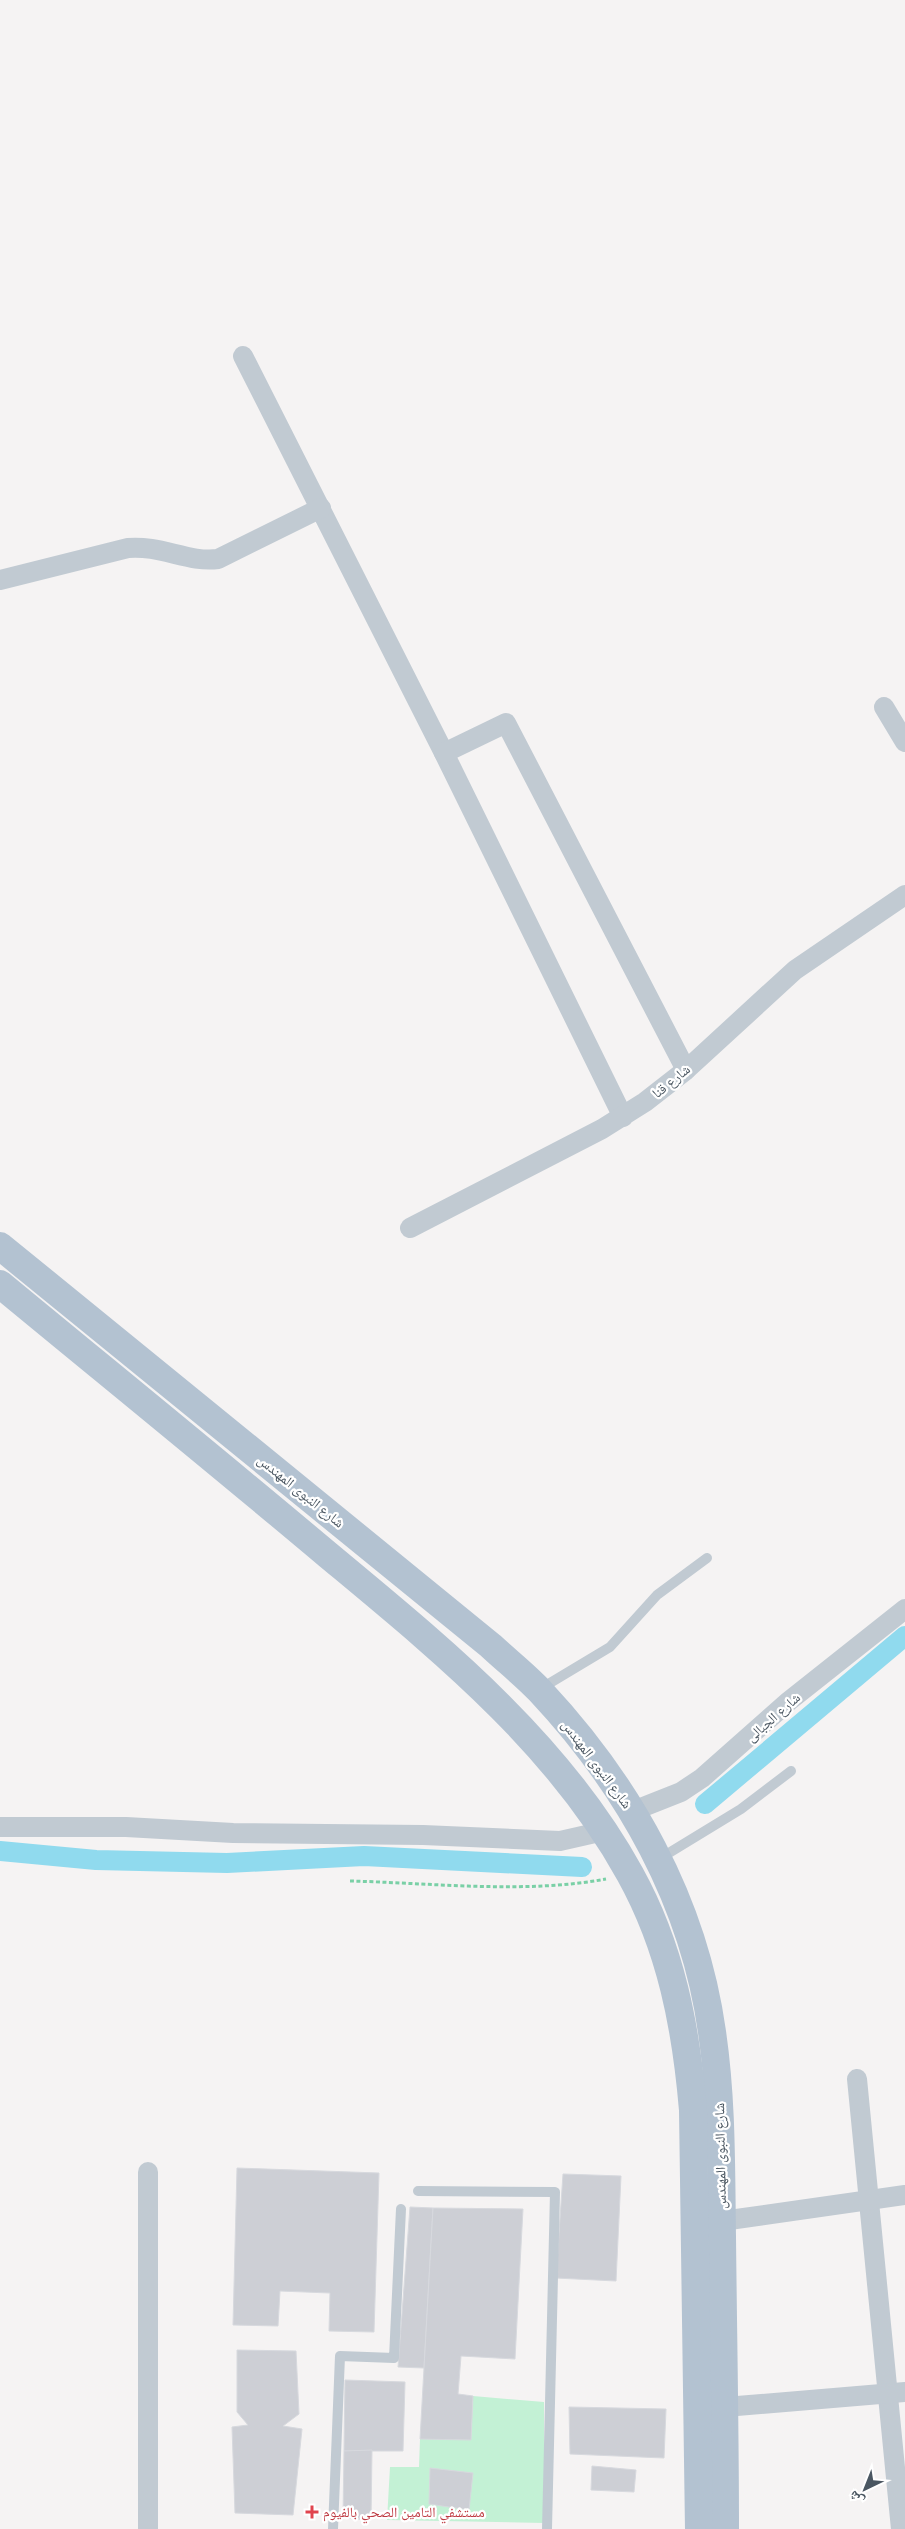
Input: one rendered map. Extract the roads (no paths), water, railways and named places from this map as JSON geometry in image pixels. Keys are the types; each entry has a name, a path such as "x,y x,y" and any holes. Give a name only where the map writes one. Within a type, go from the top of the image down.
{"main road":[{"name":"شارع النبوى المهندس","path":"0,1246 491,1646 539,1690 575,1731 633,1811 659,1859 692,1936 712,2030 720,2102 725,2529"},
{"name":"شارع النبوى المهندس","path":"0,1284 311,1540 452,1659 524,1729 583,1800 630,1875 648,1912 673,1980 680,2005 690,2071 693,2110 699,2529"},
{"path":"270,1506 283,1496 290,1481"},
{"path":"311,1540 316,1523 331,1515"}],"street":[{"path":"243,356 444,753 623,1117"},
{"path":"0,580 128,548 146,547 206,560 218,559 321,508"},
{"path":"884,708 905,742"},
{"path":"444,753 506,722 686,1070"},
{"name":"شارع قنا","path":"410,1228 623,1117 686,1070 795,970 905,895"},
{"name":"شارع الجبالى","path":"633,1811 682,1792 702,1778 789,1701 905,1609"},
{"path":"0,1827 126,1827 233,1833 405,1834 560,1841 604,1831"},
{"path":"857,2080 869,2200 896,2393 901,2529"},
{"path":"148,2172 148,2529"},
{"path":"722,2221 905,2195"},
{"path":"725,2407 896,2393"}],"lane":[{"path":"539,1690 610,1647 657,1595 707,1558"},
{"path":"659,1859 740,1809 790,1770"},
{"path":"418,2192 555,2192 547,2529"},
{"path":"333,2529 340,2356 394,2358 401,2209"}],"waterway":[{"path":"705,1804 905,1636"},
{"path":"0,1851 96,1860 227,1863 364,1856 582,1867"}],"place":[{"name":"مستشفي التامين الصحي بالفيوم","path":"312,2512"}]}
